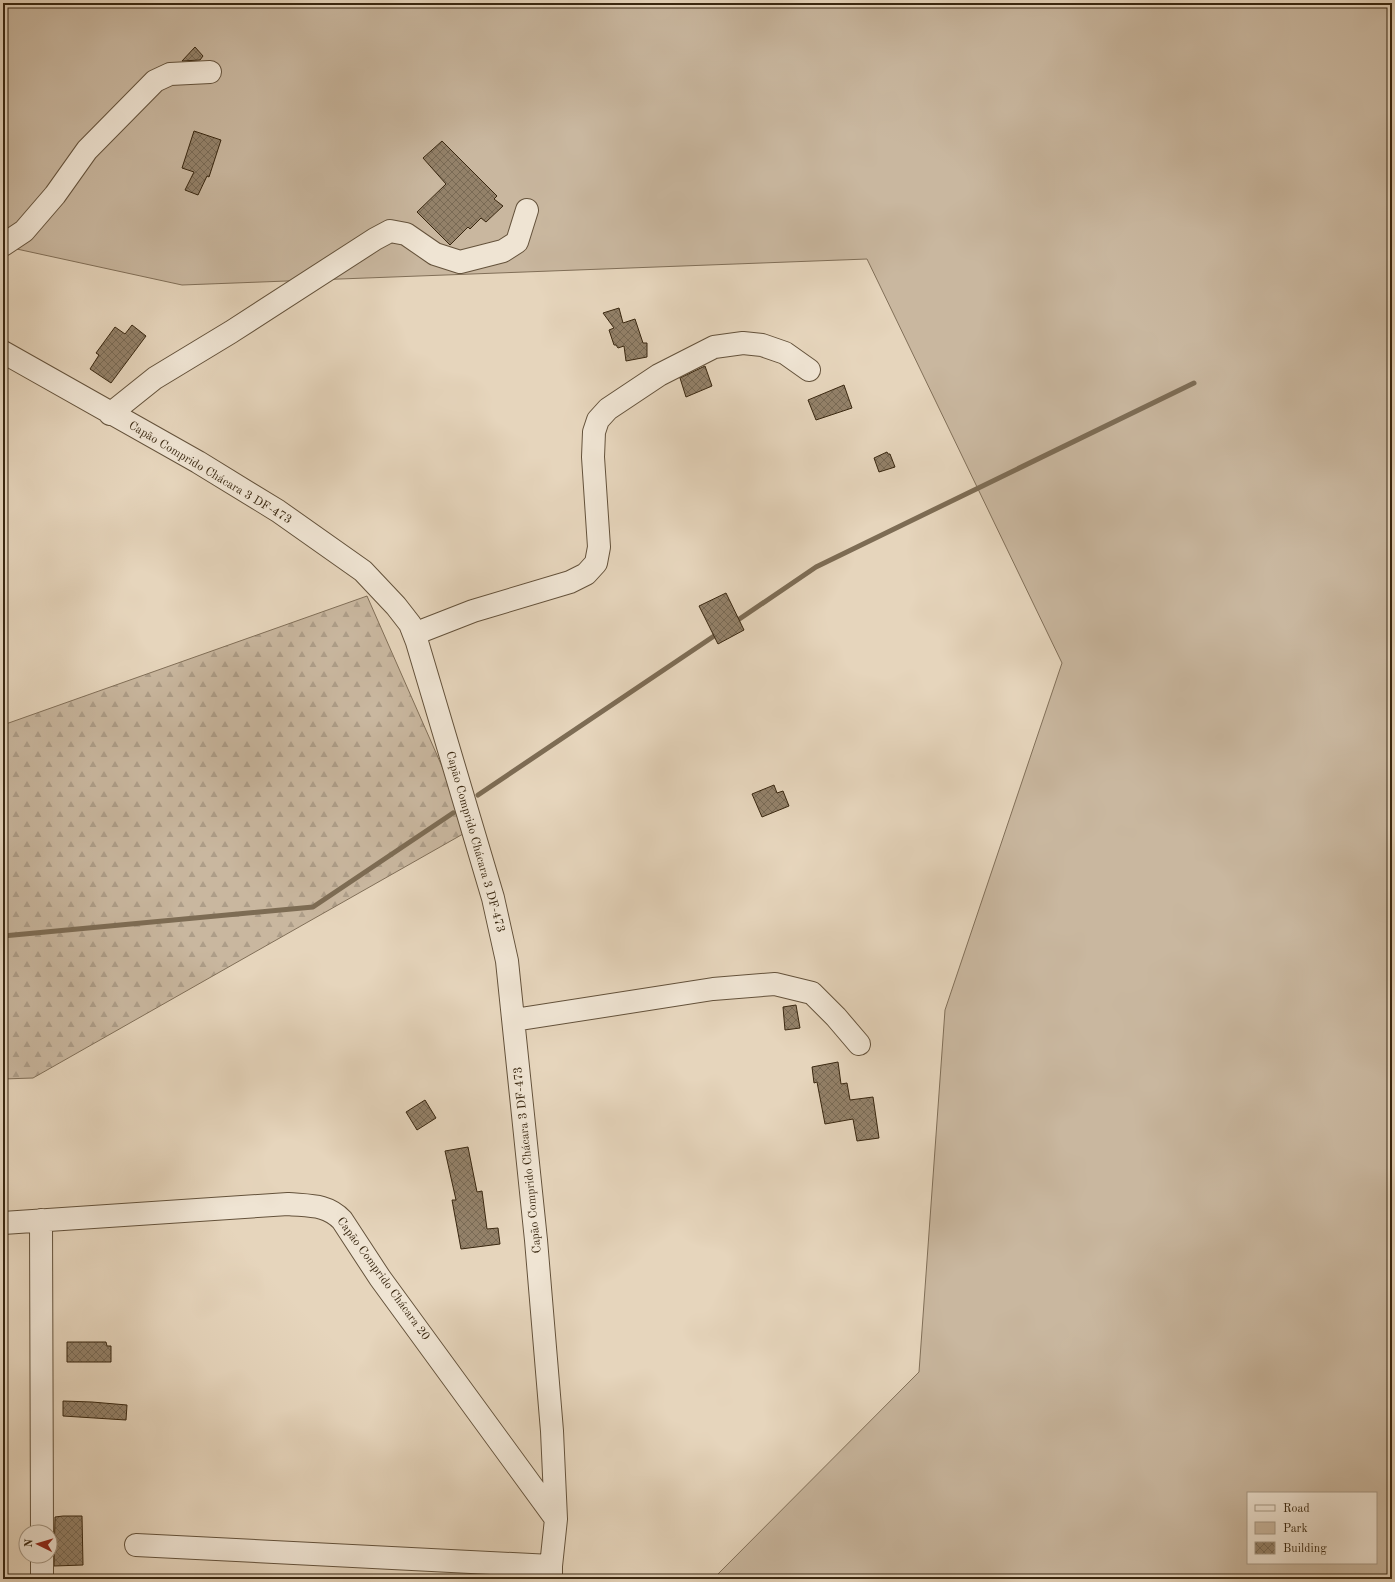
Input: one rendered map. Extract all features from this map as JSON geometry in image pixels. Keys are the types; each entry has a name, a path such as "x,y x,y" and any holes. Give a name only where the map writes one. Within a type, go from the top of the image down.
{"street":[{"path":"3,245 24,231 55,195 87,150 155,81 170,74 210,72"},
{"path":"110,414 155,378 231,332 390,230 406,234 435,254 460,262 503,251 517,242 527,210"},
{"path":"414,634 473,611 570,582 586,574 596,563 599,547 593,457 594,432 598,420 608,409 659,375 714,347 743,343 762,345 785,353 809,370"},
{"name":"Capão Comprido Chácara 3 DF-473","path":"3,352 110,414 198,462 278,511 363,571 396,606 410,624 493,898 507,961 536,1240 552,1431 556,1519 551,1572"},
{"path":"514,1020 713,989 774,984 812,993 836,1017 859,1044"},
{"name":"Capão Comprido Chácara 20","path":"3,1223 288,1204 326,1208 334,1212 342,1220 380,1278 556,1519"},
{"path":"41,1220 42,1524"},
{"path":"136,1545 551,1572"},
{"path":"42,1564 42,1579"}],"green space":[{"path":"3,3 1392,3 1392,1579 717,1579 718,1574 919,1372 945,1010 1062,663 867,259 182,285 3,246"},
{"path":"367,596 470,830 33,1078 3,1079 3,725"}],"building":[{"path":"195,47 203,56 200,60 182,61"},
{"path":"194,131 221,140 209,177 207,176 198,195 185,190 194,172 182,168"},
{"path":"442,141 497,196 494,199 503,206 486,222 481,218 470,229 468,227 450,245 417,212 446,184 423,158"},
{"path":"619,308 623,323 635,319 643,343 647,343 647,357 626,361 624,346 618,348 614,345 609,330 614,328 603,313"},
{"path":"132,325 146,336 111,383 90,369 99,355 96,353 115,327 125,334"},
{"path":"705,366 712,386 686,397 680,378"},
{"path":"844,385 852,408 816,420 808,400"},
{"path":"887,452 890,454 895,467 879,472 874,458"},
{"path":"726,593 744,630 718,644 699,606"},
{"path":"774,785 777,793 783,791 789,806 762,817 752,794"},
{"path":"796,1005 800,1028 785,1030 783,1007"},
{"path":"838,1062 841,1084 847,1083 850,1100 873,1097 879,1138 857,1141 853,1119 825,1124 817,1082 814,1083 812,1067"},
{"path":"425,1100 436,1118 417,1130 406,1112"},
{"path":"468,1147 477,1192 482,1191 487,1229 498,1228 500,1244 461,1249 452,1200 456,1200 445,1151"},
{"path":"67,1342 106,1342 107,1346 111,1346 111,1362 67,1362"},
{"path":"63,1401 127,1405 126,1420 63,1416"},
{"path":"82,1516 83,1565 54,1566 54,1564 58,1564 58,1524 55,1524 55,1517"}],"waterway":[{"path":"735,622 816,567 1194,383"},
{"path":"478,795 720,632"},
{"path":"3,936 313,907 453,813"}]}
